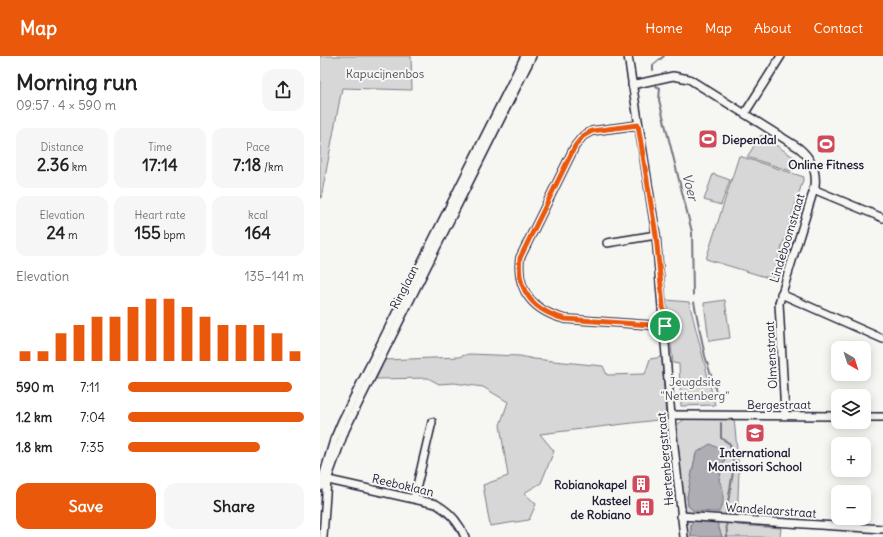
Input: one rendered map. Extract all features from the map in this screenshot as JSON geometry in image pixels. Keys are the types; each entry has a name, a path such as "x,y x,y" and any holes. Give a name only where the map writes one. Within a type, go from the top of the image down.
{"street":[{"name":"Ringlaan","path":"320,487 342,421 525,56"},
{"name":"Ringlaan","path":"323,537 323,479 354,411 532,56"},
{"name":"Hertenbergstraat","path":"628,56 656,235 684,537"},
{"path":"745,113 781,56"},
{"name":"Lindeboomstraat","path":"632,85 660,78 673,76 684,77 699,84 805,153 810,159 815,173 813,189 781,294 883,339"},
{"path":"638,125 592,131 583,136 575,146 520,258 519,276 529,297 544,311 554,316 565,319 665,326"},
{"path":"813,189 883,218"},
{"path":"607,243 656,235"},
{"name":"Olmenstraat","path":"781,294 779,303 785,414"},
{"name":"Bergestraat","path":"672,415 785,414 831,416"},
{"path":"871,416 883,417"},
{"path":"414,498 432,422"},
{"name":"Reeboklaan","path":"323,479 436,504 446,510 461,527 465,537"},
{"name":"Wandelaarstraat","path":"681,516 883,529"}],"green space":[{"name":"Kapucijnenbos","path":"320,56 411,56 412,90 342,88 321,198 320,198"},
{"path":"761,135 795,158 791,171 747,157"},
{"path":"739,156 804,177 772,279 706,259"},
{"path":"713,174 730,180 721,205 704,200"},
{"name":"Jeugdsite \"Nettenberg\"","path":"666,300 689,302 715,405 681,406 679,364 673,363"},
{"path":"725,300 730,338 709,341 704,303"},
{"path":"469,354 520,356 534,359 603,366 607,375 645,374 650,359 662,357 666,419 540,434 554,451 541,483 524,493 536,504 529,520 490,526 483,485 508,476 500,425 508,402 483,387 454,383 439,384 428,378 376,379 384,360 458,357"},
{"path":"687,417 734,418 739,470 737,525 781,528 780,537 722,537 717,522 695,520 691,524 691,537 685,537 677,425","holes":["696,453 725,458 719,480 694,511 688,506 687,497"]}],"shaded area":[{"path":"710,444 720,449 725,458 719,480 723,490 723,504 719,512 694,511 688,506 687,497 696,453"},
{"path":"695,520 717,522 722,537 691,537 691,524"}],"waterway":[{"name":"Voer","path":"653,70 653,65 664,56"},
{"name":"Voer","path":"656,86 660,88 659,100 692,232 693,295"},
{"name":"Voer","path":"694,302 705,356 718,398"},
{"name":"Voer","path":"721,423 721,438 730,444 734,466 726,514 727,537"}],"place":[{"name":"Diependal","path":"708,139"},
{"name":"Online Fitness","path":"826,144"},
{"name":"International Montissori School","path":"755,433"},
{"name":"Robianokapel","path":"641,484"},
{"name":"Kasteel de Robiano","path":"645,507"}],"route":[{"path":"638,125 656,235 665,326 565,319 554,316 537,306 529,297 519,276 520,258 575,146 583,136 592,131 638,125"}]}
